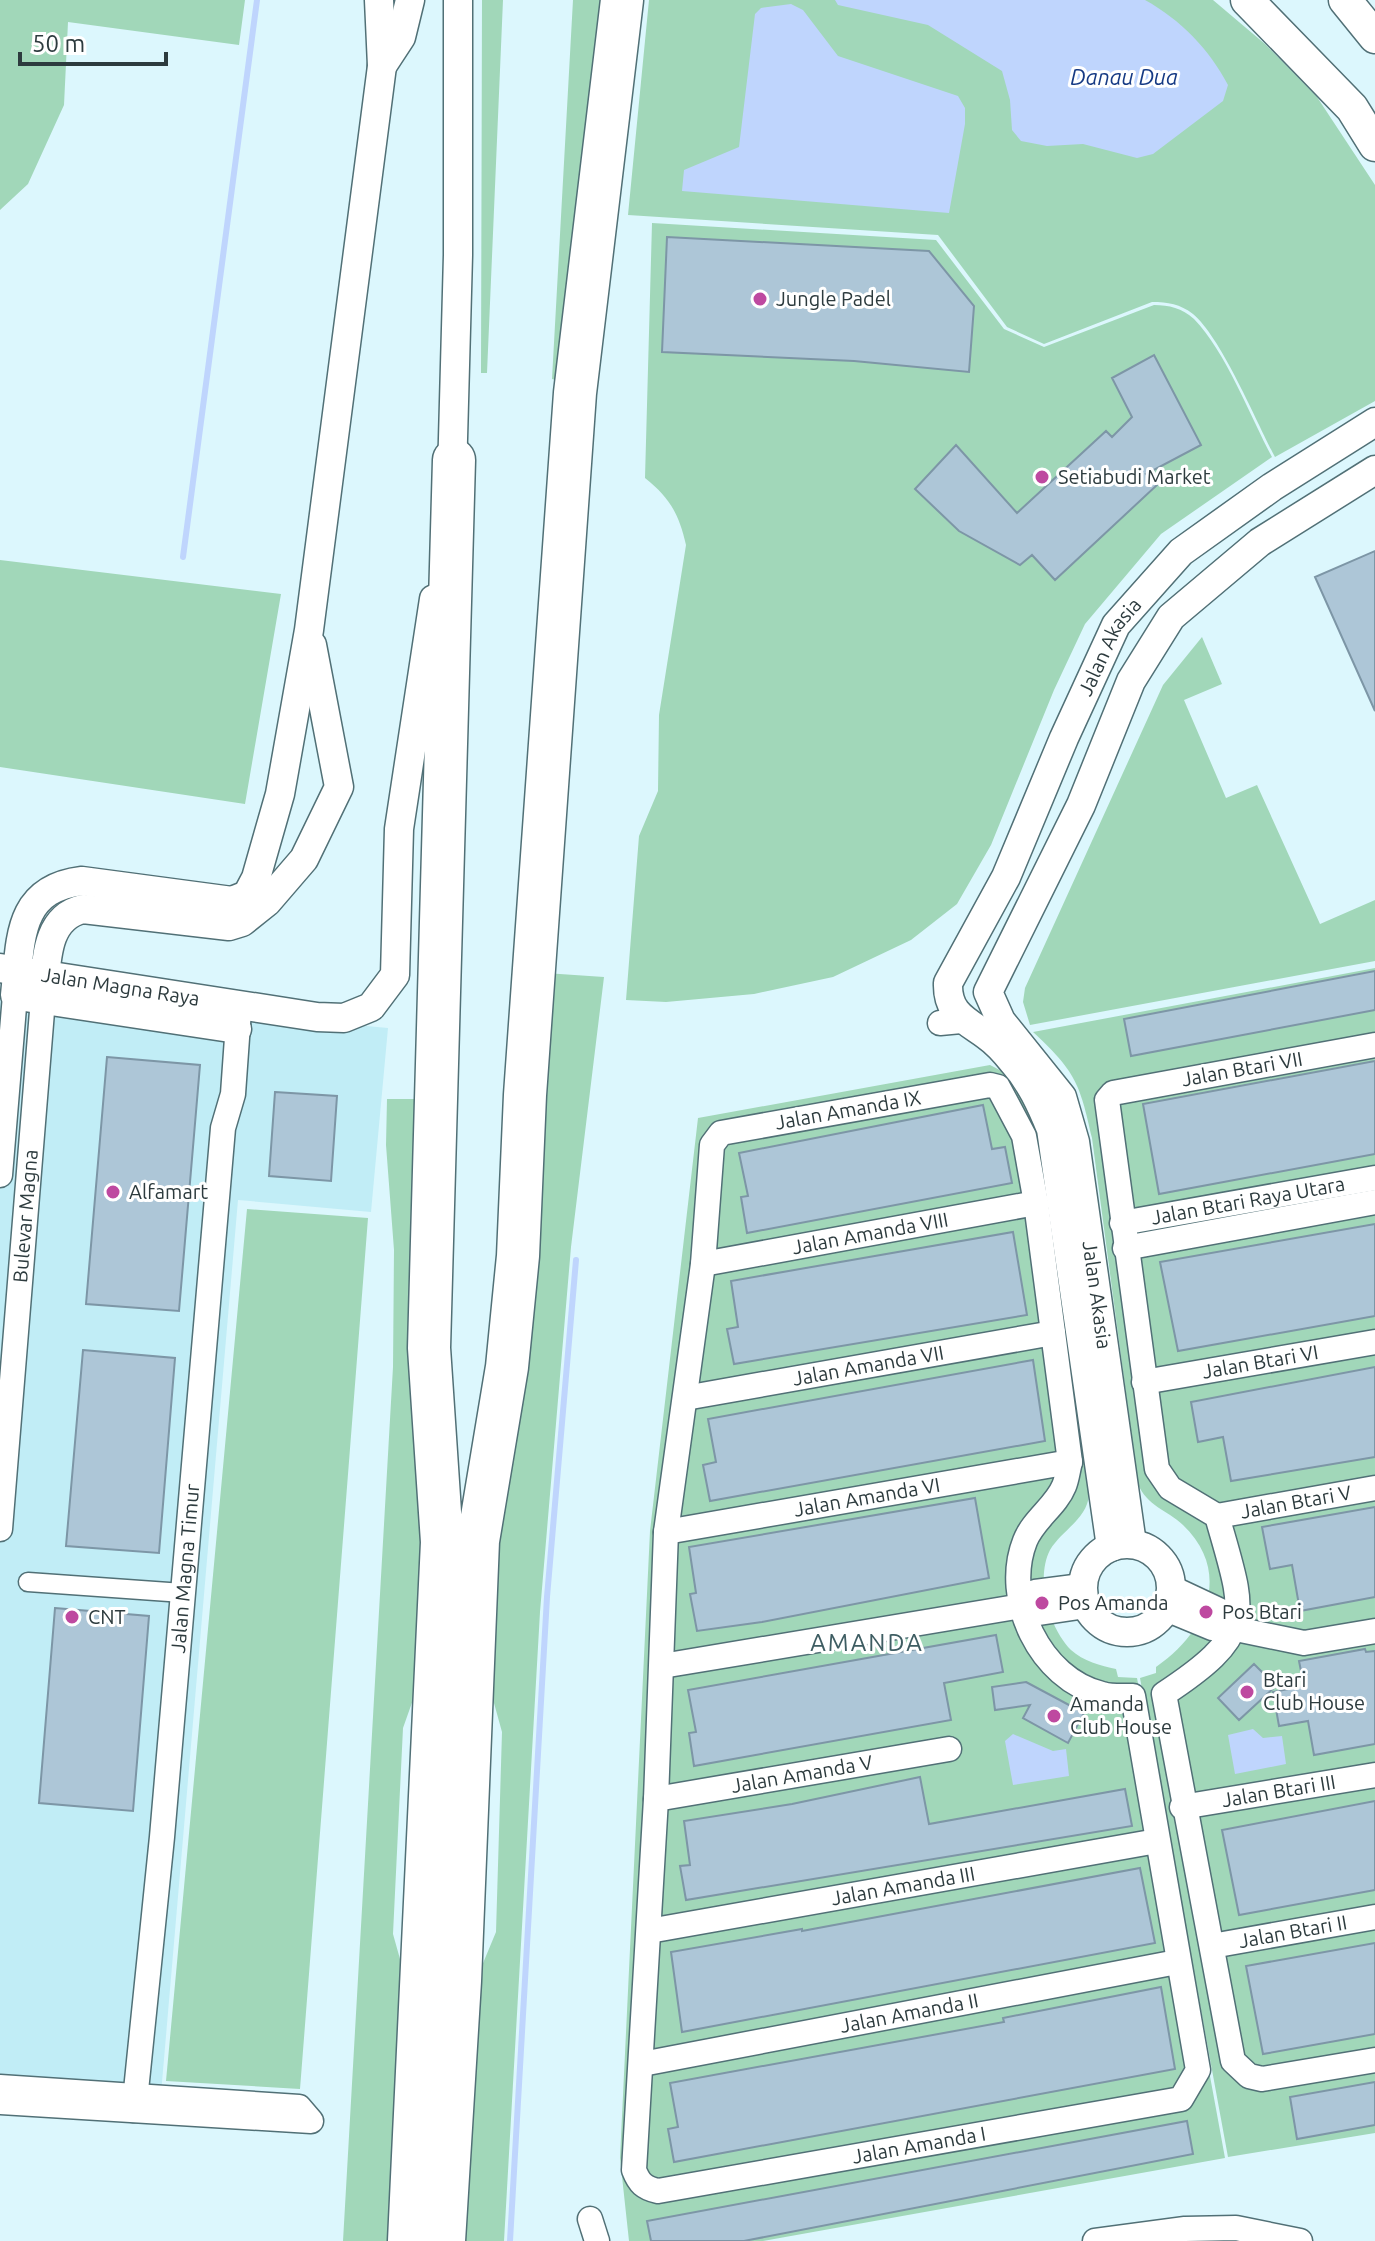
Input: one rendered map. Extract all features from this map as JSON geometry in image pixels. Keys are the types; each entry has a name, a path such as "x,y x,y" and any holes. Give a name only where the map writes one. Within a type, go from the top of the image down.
{"highway":[{"path":"409,2241 460,1542 507,1367 517,1270 525,1095 546,840 575,393 622,0"},
{"path":"444,2241 460,1965 460,1542 429,1348 454,460"}],"main road":[{"path":"1247,0 1352,108 1375,145"},
{"path":"1345,0 1375,37"}],"street":[{"path":"20,984 24,924 31,905 63,883 82,881 232,901 247,895 256,878 280,794 309,630 382,66 379,0"},
{"path":"382,66 401,37 410,0"},
{"name":"Jalan Magna Raya","path":"20,984 238,1018 344,1018 371,1007 395,975 399,829 454,460 458,0"},
{"name":"Jalan Akasia","path":"994,1028 951,1022 946,981 1006,877 1064,738 1116,625 1181,552 1272,487 1375,422"},
{"name":"Jalan Akasia","path":"1121,1545 1075,1142 1062,1097 994,1028 988,992 1081,805 1131,681 1171,617 1260,542 1375,470"},
{"path":"20,984 64,916 73,911 83,909 229,926 242,922 261,908 304,859 339,787 309,630"},
{"name":"Jalan Akasia","path":"946,981 988,992"},
{"name":"Bulevar Magna","path":"0,1175 20,984"},
{"name":"Bulevar Magna","path":"0,1529 20,984"},
{"name":"Jalan Magna Timur","path":"134,2102 183,1593 223,1128 233,1094 238,1018"},
{"name":"Jalan Btari VII","path":"1122,1223 1109,1095 1375,1045"},
{"name":"Jalan Amanda IX","path":"703,1264 712,1145 721,1133 990,1085 998,1087 1024,1136 1036,1203"},
{"name":"Jalan Btari Raya Utara","path":"1122,1223 1375,1178"},
{"name":"Jalan Btari Raya Utara","path":"1125,1248 1375,1202"},
{"path":"1036,1203 1070,1462 1064,1488 1025,1541 1019,1578 1025,1623 1041,1653 1064,1674 1100,1694 1133,1696 1177,1962"},
{"name":"Jalan Amanda VIII","path":"703,1264 1036,1203"},
{"path":"1122,1223 1157,1469 1170,1488 1217,1516 1240,1596 1236,1629 1215,1656 1164,1694 1182,1807 1233,2061 1249,2076 1262,2079 1375,2060"},
{"path":"642,2064 666,1532 703,1264"},
{"name":"Jalan Amanda VII","path":"685,1398 1053,1333"},
{"name":"Jalan Btari VI","path":"1144,1382 1375,1342"},
{"name":"Jalan Amanda VI","path":"666,1532 1070,1462"},
{"name":"Jalan Btari V","path":"1217,1516 1375,1488"},
{"path":"1169,1599 1152,1625 1131,1633 1109,1629 1092,1616 1084,1596 1094,1558 1121,1545 1160,1559 1169,1599 1212,1628 1236,1629 1304,1643 1375,1631"},
{"path":"28,1582 183,1593"},
{"path":"662,1666 1022,1606 1039,1613 1084,1596"},
{"name":"Jalan Amanda V","path":"656,1799 949,1749"},
{"name":"Jalan Btari III","path":"1182,1807 1375,1775"},
{"name":"Jalan Amanda III","path":"649,1931 1157,1841"},
{"name":"Jalan Btari II","path":"1212,1946 1375,1917"},
{"name":"Jalan Amanda II","path":"642,2064 1177,1962"},
{"name":"Jalan Amanda I","path":"642,2064 634,2170 639,2182 658,2191 1181,2099 1198,2070 1177,1962"},
{"path":"0,2087 134,2102 311,2121 299,2107 134,2102 0,2102"},
{"path":"1095,2241 1185,2229 1236,2228 1300,2241"}],"shaded area":[{"path":"0,992 388,1028 371,1212 238,1200 159,2117 0,2108"}],"green space":[{"path":"0,0 245,0 239,45 68,22 64,105 28,184 0,210"},
{"path":"482,0 503,0 487,373 481,373"},
{"path":"573,0 607,0 559,381 552,379"},
{"path":"649,0 1213,0 1265,44 1317,97 1375,185 1375,401 1275,457 1215,341 1193,314 1179,306 1152,302 1044,344 1007,327 938,235 628,215"},
{"path":"652,223 936,240 1004,329 1044,347 1154,305 1175,308 1194,319 1217,349 1272,457 1161,534 1085,624 1054,690 991,845 957,904 911,940 833,977 754,994 666,1002 626,1000 639,836 658,791 659,715 686,545 672,507 645,478"},
{"path":"0,560 281,594 245,804 0,767"},
{"path":"1202,637 1222,684 1184,700 1226,798 1257,785 1320,924 1375,900 1375,961 1030,1025 1023,1002 1025,988 1163,685"},
{"path":"1375,968 1375,2133 1228,2157 1140,1678 1156,1673 1156,1667 1174,1653 1200,1620 1210,1582 1207,1563 1198,1543 1183,1525 1152,1503 1138,1484 1088,1119 1074,1079 1058,1057 1033,1032"},
{"path":"545,973 604,977 571,1247 540,1612 504,2241 465,2241 476,1980 496,1932 502,1732 489,1685 496,1551"},
{"path":"990,1065 1012,1080 1020,1090 1043,1150 1089,1495 1084,1511 1050,1550 1044,1575 1047,1603 1056,1629 1071,1650 1098,1665 1116,1669 1118,1677 1137,1678 1225,2158 763,2241 629,2241 620,2158 650,1531 698,1118"},
{"path":"387,1099 415,1099 424,1513 420,1680 403,1728 393,1934 405,1977 392,2241 343,2241 393,1367 394,1250 386,1145"},
{"path":"247,1209 368,1218 300,2089 166,2081"}],"water":[{"name":"Danau Dua","path":"835,0 1145,0 1193,36 1228,85 1223,101 1153,154 1137,158 1083,144 1047,146 1021,141 1012,130 1010,100 1002,71 928,25 838,5"},
{"path":"791,4 803,10 838,56 958,96 965,108 965,124 949,213 682,191 684,170 739,147 755,14 761,8"},
{"path":"1253,1729 1263,1738 1282,1736 1286,1764 1235,1774 1228,1735"},
{"path":"1013,1734 1053,1751 1066,1749 1069,1776 1013,1785 1005,1741"}],"building":[{"name":"Jungle Padel","path":"667,237 929,251 974,306 969,372 854,361 662,352"},
{"path":"1154,355 1201,445 1146,474 1157,485 1055,580 1032,555 1020,565 959,531 915,489 956,445 1017,513 1106,431 1112,437 1132,417 1112,378"},
{"path":"1375,551 1375,711 1315,577"},
{"path":"1375,971 1375,1010 1131,1056 1124,1019"},
{"path":"107,1057 200,1065 179,1311 86,1304"},
{"path":"1375,1061 1375,1154 1159,1194 1143,1104"},
{"path":"275,1092 337,1096 331,1181 269,1176"},
{"path":"983,1105 992,1149 1005,1147 1012,1183 747,1233 741,1197 748,1196 739,1153"},
{"path":"1375,1224 1375,1316 1178,1351 1160,1262"},
{"path":"1013,1232 1027,1315 734,1364 727,1329 738,1327 731,1281"},
{"path":"83,1350 175,1358 159,1553 66,1546"},
{"path":"1033,1360 1045,1441 710,1501 703,1465 716,1462 708,1419"},
{"path":"1375,1367 1375,1457 1231,1481 1223,1437 1198,1442 1191,1402"},
{"path":"975,1498 989,1578 762,1622 697,1631 690,1594 696,1593 689,1547"},
{"path":"1375,1507 1375,1597 1300,1611 1292,1565 1270,1569 1262,1527"},
{"path":"55,1608 149,1616 133,1811 39,1803"},
{"path":"996,1635 1003,1672 944,1683 951,1720 694,1766 689,1733 696,1732 688,1690"},
{"path":"1365,1649 1366,1652 1375,1651 1375,1744 1314,1755 1308,1721 1279,1726 1273,1692 1304,1686 1299,1661"},
{"name":"Btari Club House","path":"1254,1664 1276,1686 1239,1720 1218,1698"},
{"name":"Amanda Club House","path":"1026,1682 1084,1713 1068,1743 1023,1718 1030,1705 995,1710 992,1687"},
{"path":"920,1777 929,1824 1125,1789 1132,1826 686,1900 680,1866 690,1865 684,1821 792,1804"},
{"path":"1375,1801 1375,1890 1239,1915 1222,1830"},
{"path":"1140,1868 1155,1943 682,2032 671,1952 802,1931"},
{"path":"1375,1943 1375,2034 1263,2054 1246,1966"},
{"path":"1161,1987 1175,2069 674,2162 668,2129 678,2127 670,2083 1004,2022 1003,2018"},
{"path":"1375,2082 1375,2125 1297,2139 1290,2097"},
{"path":"1187,2121 1193,2154 744,2241 651,2241 647,2221"}],"waterway":[{"path":"183,557 257,0"},
{"path":"510,2241 547,1597 576,1260"}],"place":[{"name":"Jungle Padel","path":"760,299"},
{"name":"Setiabudi Market","path":"1042,477"},
{"name":"Alfamart","path":"113,1192"},
{"name":"Pos Amanda","path":"1042,1603"},
{"name":"Pos Btari","path":"1206,1612"},
{"name":"CNT","path":"72,1617"},
{"name":"Btari Club House","path":"1247,1692"},
{"name":"Amanda Club House","path":"1054,1716"}],"district":[{"name":"AMANDA","path":"867,1643"}]}
